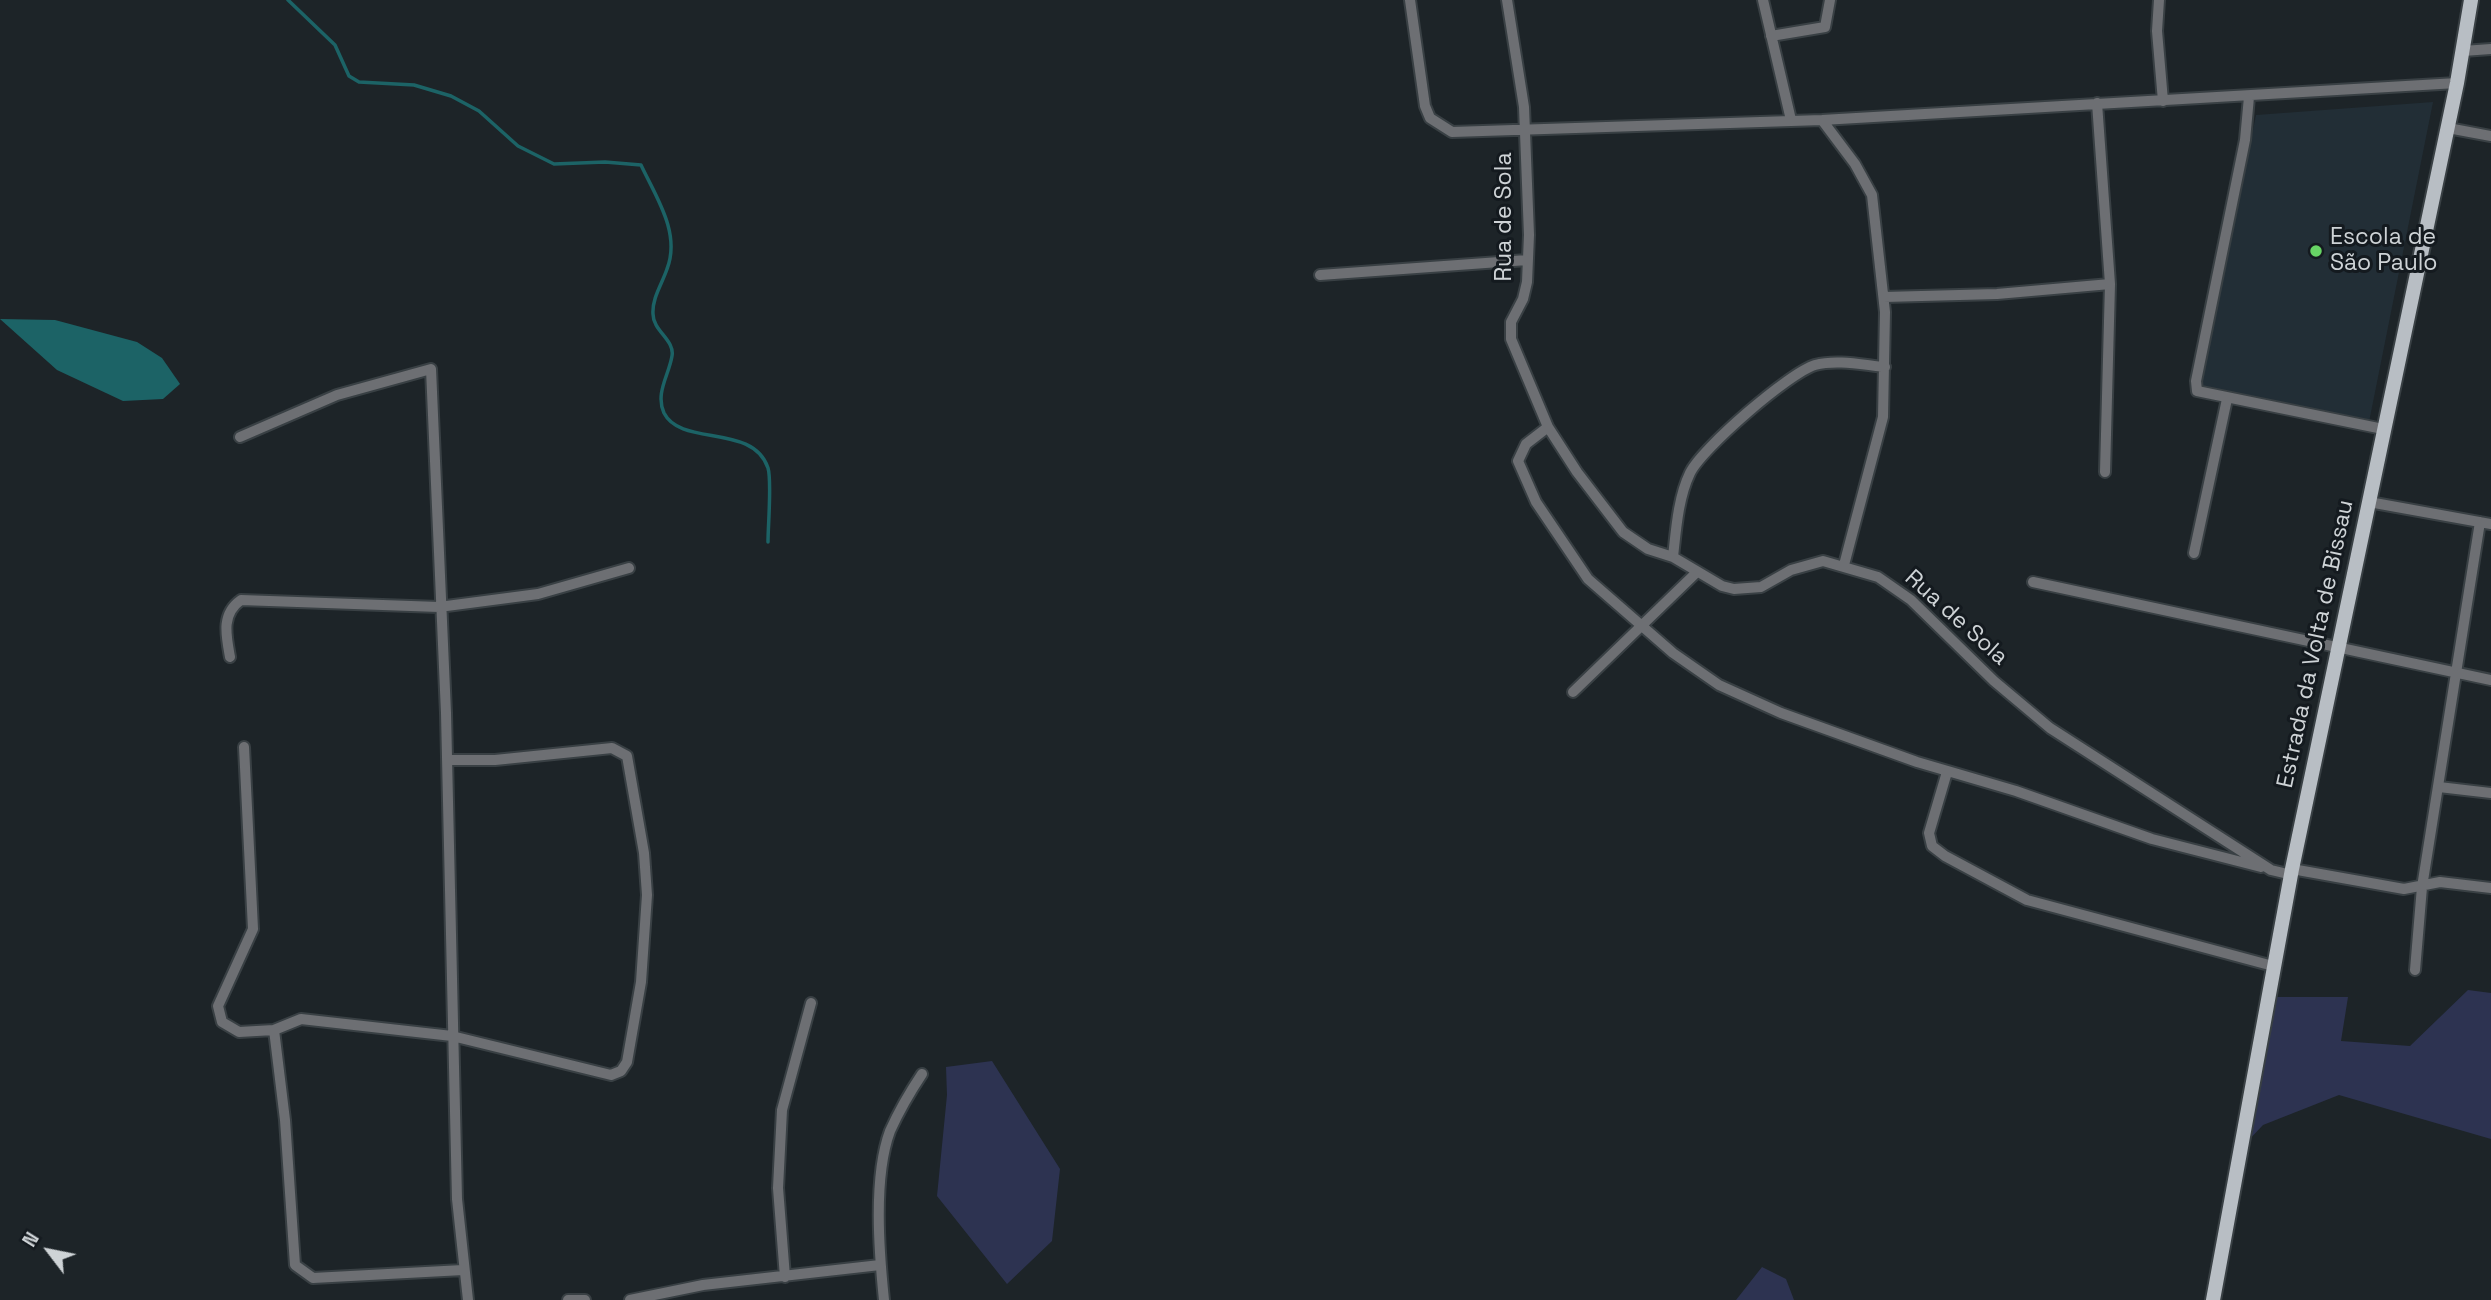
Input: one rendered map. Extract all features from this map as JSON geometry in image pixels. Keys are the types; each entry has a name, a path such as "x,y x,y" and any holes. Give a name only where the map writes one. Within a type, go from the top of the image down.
{"main road":[{"name":"Estrada da Volta de Bissau","path":"2213,1300 2273,966 2448,128 2472,0"}],"street":[{"path":"1410,0 1425,106 1430,118 1452,132 1822,120 2457,83"},
{"name":"Rua de Sola","path":"1507,0 1525,131 1527,260 1525,294 1511,322 1511,339 1548,427 1623,532 1722,586 1748,591 1808,563 1823,561 1844,565 1878,578 1911,600 1994,681 2073,744 2271,870 2404,889 2440,882 2491,888"},
{"path":"1763,0 1791,120"},
{"path":"1771,36 1825,27 1830,0"},
{"path":"2159,0 2157,31 2163,101"},
{"path":"2463,51 2491,49"},
{"path":"2249,97 2245,139 2196,381 2197,391 2383,429"},
{"path":"2097,103 2110,284 2105,472"},
{"path":"1822,120 1855,164 1872,195 1884,297 1885,367 1881,429 1844,565"},
{"path":"2448,128 2491,136"},
{"path":"1320,275 1527,260"},
{"path":"1884,297 1997,294 2110,284"},
{"path":"1673,557 1684,488 1693,467 1709,447 1790,379 1807,369 1829,363 1885,367"},
{"path":"240,437 337,395 431,369 447,760 452,1036 463,1270 468,1300"},
{"path":"2194,553 2228,399"},
{"path":"1548,427 1526,444 1518,461 1527,484 1575,564 1599,591 1710,680 1743,696 1947,772 2015,790 2164,843 2271,870"},
{"path":"2369,502 2485,523 2456,674 2422,887 2415,970"},
{"path":"230,657 225,632 227,620 231,607 241,600 439,607 538,594 629,568"},
{"path":"1573,692 1698,572"},
{"path":"2033,582 2491,680"},
{"path":"244,747 253,929 218,1006 222,1022 239,1032 274,1030 301,1019 452,1036 611,1075 621,1071 627,1062 642,982 647,895 631,772 624,752 612,748 495,760 447,760"},
{"path":"1947,772 1928,832 1932,846 1945,856 2027,900 2273,966"},
{"path":"2439,787 2491,793"},
{"path":"785,1278 778,1188 782,1110 811,1003"},
{"path":"274,1030 285,1119 295,1265 313,1278 463,1270"},
{"path":"884,1300 880,1265 884,1155 890,1133 922,1074"},
{"path":"630,1300 677,1289 880,1265"},
{"path":"568,1300 585,1300"}],"shaded area":[{"name":"Escola de São Paulo","path":"2433,102 2368,427 2201,386 2256,115"},
{"path":"0,319 55,320 137,342 162,358 180,384 163,399 123,401 57,370"},
{"path":"2468,990 2491,993 2491,1139 2339,1095 2263,1125 2246,1143 2276,997 2348,997 2341,1041 2410,1046"},
{"path":"992,1061 1060,1169 1052,1241 1007,1284 937,1196 947,1095 946,1067"},
{"path":"1762,1267 1786,1279 1794,1300 1736,1300"}],"waterway":[{"path":"288,0 335,45 349,76 359,82 414,85 451,96 479,111 518,146 554,164 605,162 641,165 660,202 671,242 671,256 653,308 656,325 672,350 661,398 664,413 673,423 685,430 733,440 748,445 760,454 769,474 768,542"}],"place":[{"name":"Escola de São Paulo","path":"2316,251"}]}
